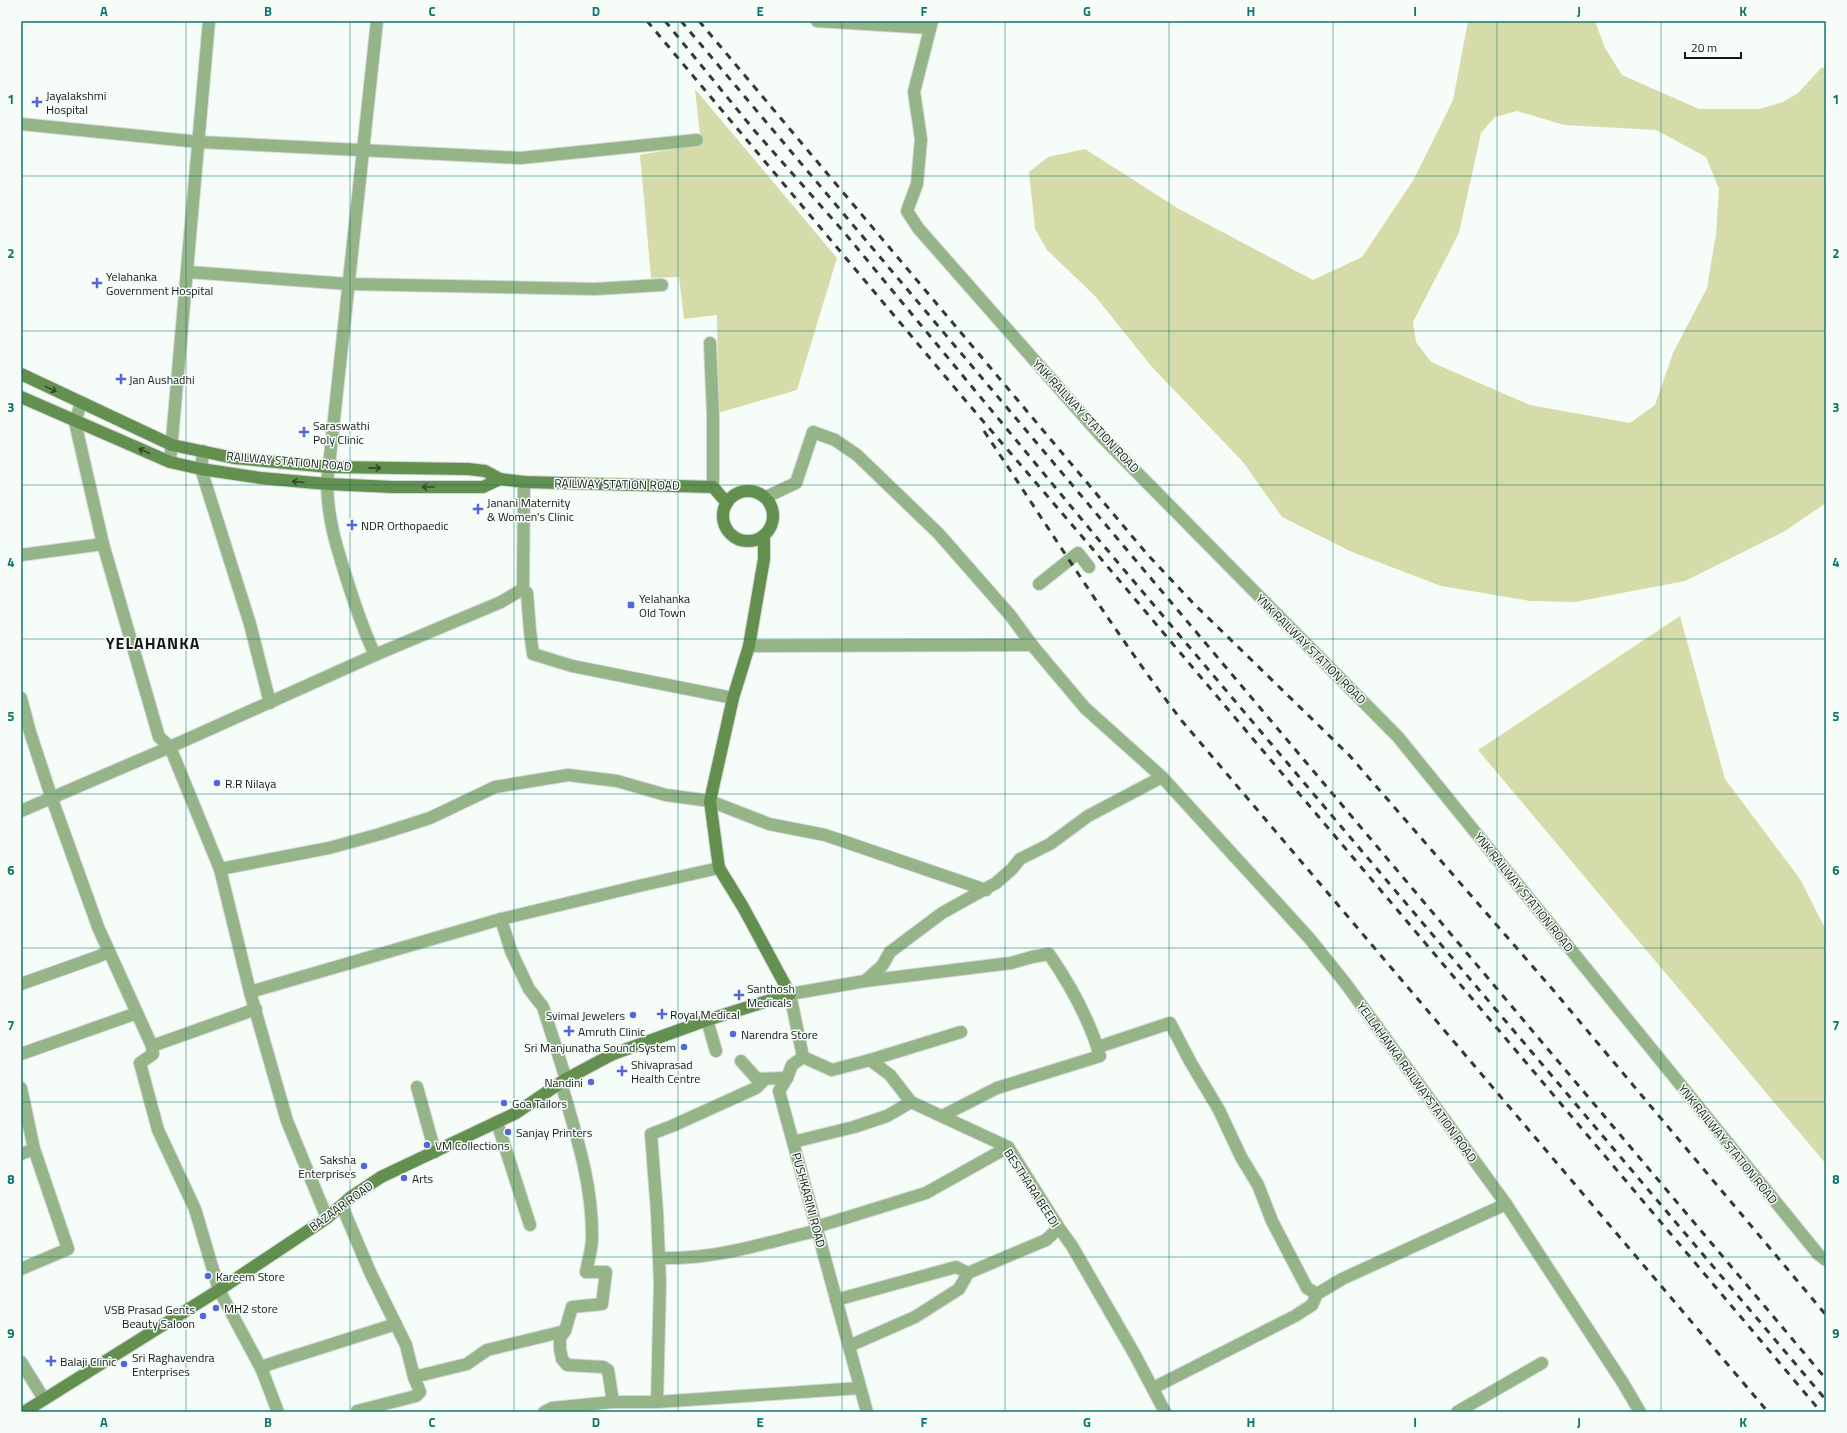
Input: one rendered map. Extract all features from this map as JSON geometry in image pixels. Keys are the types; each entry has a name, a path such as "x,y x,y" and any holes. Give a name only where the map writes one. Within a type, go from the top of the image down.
{"street":[{"path":"170,462 209,21"},
{"path":"375,655 364,631 339,559 328,511 327,484 377,21"},
{"path":"817,21 931,25"},
{"name":"YNK RAILWAY STATION ROAD","path":"931,25 914,92 921,139 917,184 908,212 918,228 1102,437 1398,737 1822,1257"},
{"path":"21,124 199,142 521,158 697,140"},
{"path":"188,272 348,284 595,289 662,285"},
{"path":"710,343 713,415 713,487 727,503"},
{"name":"RAILWAY STATION ROAD","path":"21,374 172,445 234,458 329,467 468,469 485,471 500,479 524,482 713,487"},
{"name":"RAILWAY STATION ROAD","path":"21,397 75,422 170,462 201,468 261,478 327,484 393,487 483,487 500,479"},
{"path":"82,403 75,422 103,544 158,738 170,747 220,870 250,992 287,1121 327,1218"},
{"path":"766,497 796,483 813,432 835,440 857,455 939,534 1010,615 1032,645 1085,708 1162,777 1088,816 1050,844 1020,859 1012,869 986,890 942,913 890,952 882,966 865,981"},
{"path":"203,452 201,468 250,624 270,703"},
{"path":"524,482 523,589 527,593 533,654 572,666 733,698"},
{"path":"742,491 758,492 766,497 774,512 774,521 770,530 764,536 747,542 739,540 731,535 723,520 723,511 727,503 736,494 742,491"},
{"path":"764,536 764,559 749,646 733,698 710,802 719,868 743,907 790,994 803,1057 832,1070 961,1032"},
{"path":"21,555 103,544"},
{"path":"1039,584 1078,553 1089,567"},
{"path":"21,811 51,796 170,747 375,655 501,602 523,589"},
{"path":"749,646 1032,645"},
{"path":"21,698 30,732 51,796 108,952 152,1046 153,1054 140,1063 158,1130 195,1210 218,1290 262,1370 278,1412"},
{"path":"220,870 329,848 380,834 430,818 495,787 568,776 617,781 666,795 710,802 769,824 825,835 986,890"},
{"name":"YELLAHANKA RAILWAYSTATION ROAD","path":"1162,777 1310,939 1346,984 1506,1204 1623,1383 1640,1412"},
{"path":"250,992 502,919 719,868"},
{"path":"502,919 511,951 529,989 543,1007 564,1081 582,1155 590,1194 593,1240 586,1272 606,1272 602,1304 572,1307 565,1331 560,1338 562,1359 567,1365 603,1367 608,1370 613,1402"},
{"path":"21,984 108,952"},
{"path":"790,994 865,981 1011,963 1049,954 1073,990 1090,1025 1100,1056 997,1088 942,1116"},
{"name":"BAZAAR ROAD","path":"24,1412 218,1290 327,1218 351,1197 381,1177 516,1114 564,1081 613,1054 707,1020 790,994"},
{"path":"152,1046 256,1009"},
{"path":"21,1054 137,1013"},
{"path":"707,1020 716,1051"},
{"path":"1098,1047 1170,1023 1191,1063 1219,1110 1240,1157 1258,1186 1272,1221 1307,1288 1317,1294"},
{"name":"PUSHKARINI ROAD","path":"803,1057 792,1065 787,1078 779,1091 867,1412"},
{"name":"BESTHARA BEEDI","path":"870,1060 890,1075 911,1102 1008,1147 1076,1253 1135,1354 1165,1412"},
{"path":"741,1061 757,1079 764,1080 787,1078"},
{"path":"657,1402 660,1283 652,1134 756,1088 764,1080"},
{"path":"417,1087 435,1152"},
{"path":"21,1088 34,1149 68,1249 21,1269"},
{"path":"793,1142 854,1127 887,1116 911,1102"},
{"path":"497,1122 530,1225"},
{"path":"659,1258 697,1257 751,1247 817,1229 926,1193 1008,1147"},
{"path":"21,1154 34,1149"},
{"path":"1152,1388 1295,1316 1312,1305 1317,1294 1342,1279 1506,1204"},
{"path":"342,1206 370,1272 406,1345 414,1377 420,1392 416,1396 357,1411"},
{"path":"849,1346 915,1317 959,1289 968,1273 1046,1240 1059,1228"},
{"path":"836,1300 956,1267 968,1273"},
{"path":"262,1370 267,1365 396,1324"},
{"path":"414,1377 467,1364 487,1350 565,1331"},
{"path":"21,1362 44,1399"},
{"path":"1458,1412 1542,1363"},
{"path":"544,1412 552,1408 613,1402 629,1406 657,1402 860,1388"}],"green space":[{"path":"1468,21 1595,21 1605,48 1622,75 1699,109 1759,109 1783,102 1798,93 1822,67 1826,69 1826,503 1785,531 1685,581 1575,602 1530,601 1441,586 1352,552 1282,517 1243,462 1152,367 1095,296 1047,250 1035,229 1029,172 1048,157 1085,149 1179,209 1313,280 1362,257 1414,179 1453,100","holes":["1517,111 1564,125 1656,130 1706,157 1719,189 1716,234 1707,288 1673,353 1655,405 1630,423 1530,405 1431,362 1416,342 1413,322 1459,233 1481,133 1495,117"]},
{"path":"695,89 837,258 797,390 718,413 717,315 684,319 679,277 651,278 640,155 701,144"},
{"path":"1680,616 1725,779 1800,879 1826,930 1826,1164 1478,750"}],"railway":[{"path":"647,21 965,400 1091,547 1821,1412"},
{"path":"665,21 754,130 843,231 1098,539 1826,1400"},
{"path":"681,21 1826,1379"},
{"path":"699,21 1147,554 1194,604 1349,755 1554,991 1826,1315"},
{"path":"984,431 1105,614 1182,721 1768,1412"}],"place":[{"name":"Jayalakshmi Hospital","path":"37,102"},
{"name":"Yelahanka Government Hospital","path":"97,283"},
{"name":"Jan Aushadhi","path":"121,379"},
{"name":"Saraswathi Poly Clinic","path":"304,432"},
{"name":"Janani Maternity & Women's Clinic","path":"478,509"},
{"name":"NDR Orthopaedic","path":"352,525"},
{"name":"Yelahanka Old Town","path":"631,605"},
{"name":"R.R Nilaya","path":"217,783"},
{"name":"Santhosh Medicals","path":"739,995"},
{"name":"Royal Medical","path":"662,1014"},
{"name":"Svimal Jewelers","path":"633,1015"},
{"name":"Amruth Clinic","path":"569,1031"},
{"name":"Narendra Store","path":"733,1034"},
{"name":"Sri Manjunatha Sound System","path":"684,1047"},
{"name":"Shivaprasad Health Centre","path":"622,1071"},
{"name":"Nandini","path":"591,1082"},
{"name":"Goa Tailors","path":"504,1103"},
{"name":"Sanjay Printers","path":"508,1132"},
{"name":"VM Collections","path":"427,1145"},
{"name":"Saksha Enterprises","path":"364,1166"},
{"name":"Arts","path":"404,1178"},
{"name":"Kareem Store","path":"208,1276"},
{"name":"MH2 store","path":"216,1308"},
{"name":"VSB Prasad Gents Beauty Saloon","path":"203,1316"},
{"name":"Balaji Clinic","path":"51,1361"},
{"name":"Sri Raghavendra Enterprises","path":"124,1364"}],"district":[{"name":"YELAHANKA","path":"153,643"}]}
